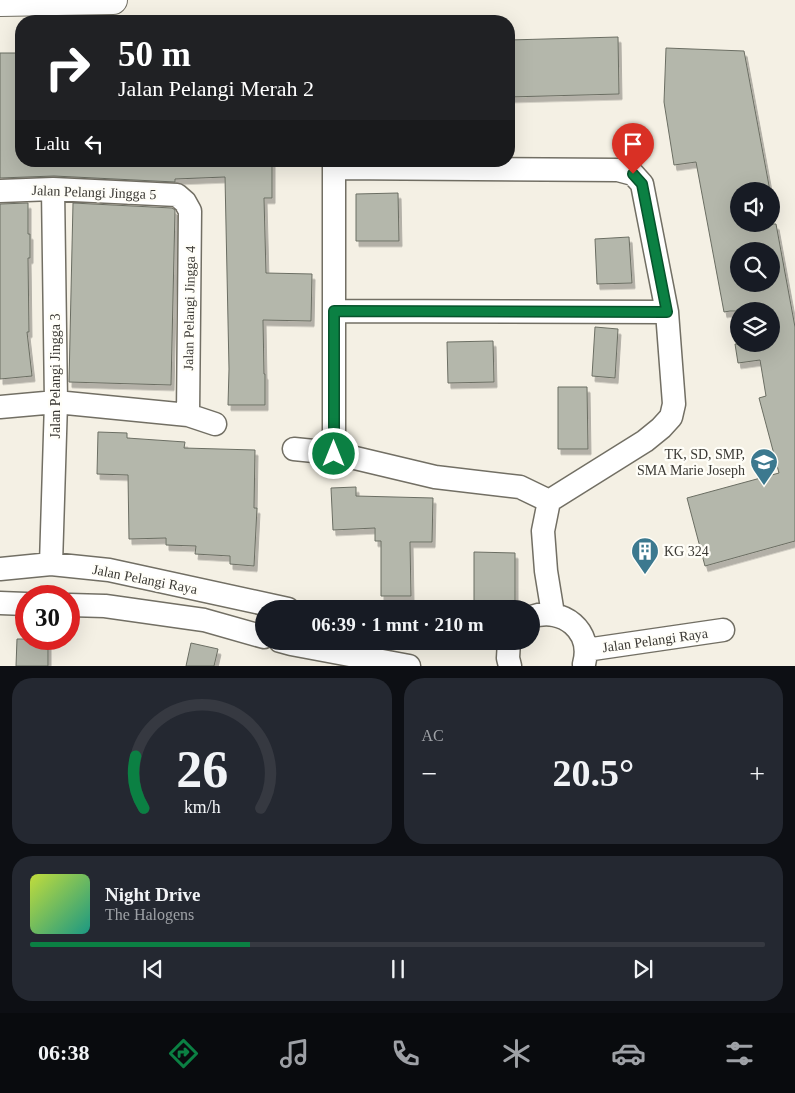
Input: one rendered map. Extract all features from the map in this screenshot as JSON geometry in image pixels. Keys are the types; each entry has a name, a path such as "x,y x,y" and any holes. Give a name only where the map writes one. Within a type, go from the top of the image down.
{"street":[{"path":"0,2 113,0"},
{"path":"334,167 334,454"},
{"path":"448,167 618,170 633,174 642,184 667,312 674,404 671,417 645,441 549,500 543,531 546,571 542,615 565,618 576,626 582,637 585,658"},
{"name":"Jalan Pelangi Jingga 5","path":"0,191 53,189 177,195 185,202"},
{"name":"Jalan Pelangi Jingga 3","path":"51,564 56,402 53,189"},
{"name":"Jalan Pelangi Jingga 4","path":"185,202 190,211 188,415"},
{"path":"334,311 667,312"},
{"path":"0,408 56,402 188,415 214,424"},
{"path":"294,449 334,454 435,477 520,487 549,500"},
{"name":"Jalan Pelangi Raya","path":"0,569 51,564 109,570 255,602"},
{"path":"0,603 15,604"},
{"path":"80,605 105,606 204,620 255,634"},
{"name":"Jalan Pelangi Raya","path":"585,658 723,630"},
{"path":"323,650 409,666"},
{"path":"508,650 510,666"}],"building":[{"path":"618,37 619,94 515,97 515,40"},
{"path":"666,48 744,51 768,182 730,182 730,232 777,232 779,242 730,242 730,292 780,292 780,246 795,327 795,541 705,566 687,498 779,473 759,398 766,396 760,360 738,363 736,352 780,352 780,302 730,302 730,311 724,312 696,162 674,165 664,102"},
{"path":"0,53 15,53 15,167 272,167 272,198 264,198 266,273 312,274 311,321 263,320 265,405 228,405 225,177 175,179 175,182 54,176 0,178"},
{"path":"398,193 399,241 356,241 356,194"},
{"path":"28,203 30,258 28,258 29,332 27,332 32,376 0,379 0,204"},
{"path":"73,203 172,208 175,210 171,385 69,382"},
{"path":"629,237 632,283 597,284 595,239"},
{"path":"595,327 618,329 615,378 592,376"},
{"path":"493,341 494,382 448,383 447,342"},
{"path":"558,387 587,387 588,449 558,449"},
{"path":"98,432 127,433 127,438 185,442 184,448 255,450 254,508 257,508 254,566 230,564 230,556 195,554 196,546 166,545 166,538 129,539 128,475 97,474"},
{"path":"356,487 356,496 433,498 432,542 410,542 411,596 381,596 381,541 375,541 375,528 333,530 331,488"},
{"path":"474,552 515,553 515,600 474,600"},
{"path":"191,643 218,649 214,666 186,666"},
{"path":"17,650 48,650 48,666 16,666"}],"place":[{"name":"TK, SD, SMP, SMA Marie Joseph","path":"764,486"},
{"name":"KG 324","path":"645,575"}],"route":[{"path":"334,454 334,311 667,312 642,184 633,174"}]}
